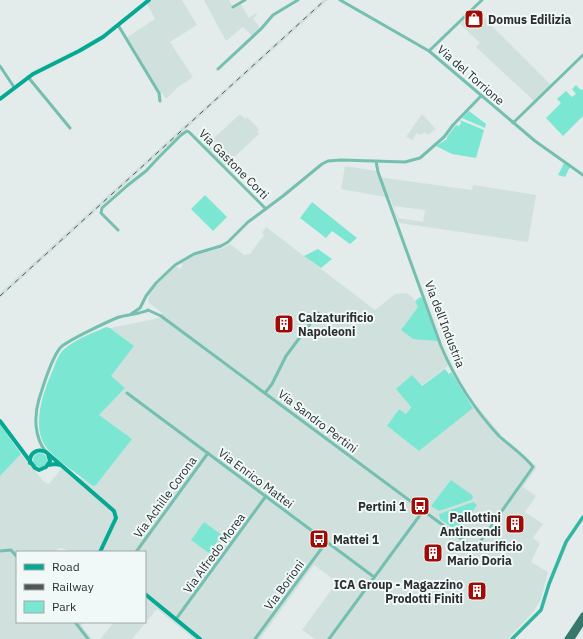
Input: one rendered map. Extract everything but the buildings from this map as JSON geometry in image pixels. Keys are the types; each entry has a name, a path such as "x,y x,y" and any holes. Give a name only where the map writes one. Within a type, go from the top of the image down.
{"highway":[{"path":"572,639 582,622 583,614"},
{"path":"567,639 582,622"}],"street":[{"path":"0,99 28,77 92,44 149,0"},
{"path":"232,7 245,0"},
{"path":"218,68 261,29 273,15 298,0"},
{"name":"Via del Torrione","path":"340,0 429,51 513,123 583,175"},
{"path":"429,51 482,0"},
{"path":"118,25 159,93 160,101"},
{"path":"513,123 583,55"},
{"path":"0,66 14,88"},
{"path":"28,77 70,128"},
{"path":"143,312 145,300 156,283 175,265 194,254 221,246 228,242 248,222 322,164 334,160 405,162 420,158 445,136 452,125 481,96"},
{"name":"Via Gastone Corti","path":"118,230 102,216 100,211 102,208 128,185 146,172 159,156 185,132 189,132 266,209"},
{"name":"Via dell'Industria","path":"376,161 378,172 441,346 451,368 470,400 482,416 501,438 533,467 475,549"},
{"path":"48,466 50,459 39,442 36,411 46,379 60,348 67,342 105,323 131,314 145,312 148,310 144,306"},
{"path":"131,314 144,306"},
{"name":"Via Sandro Pertini","path":"148,310 161,316 475,549"},
{"path":"265,394 272,384 286,356 318,313"},
{"name":"Via Enrico Mattei","path":"127,393 374,577"},
{"path":"0,421 35,468 39,470 55,464 61,465"},
{"path":"30,463 30,458 39,442"},
{"path":"22,452 27,454 41,450 47,453 114,511 116,518 101,551"},
{"name":"Via Achille Corona","path":"137,551 208,454"},
{"name":"Via Alfredo Morea","path":"176,620 266,496"},
{"path":"329,639 423,511"},
{"name":"Via Borioni","path":"255,639 327,541"},
{"path":"0,551 11,550 16,556"},
{"path":"146,595 200,639"},
{"path":"76,623 88,639"}],"shaded area":[{"path":"151,0 182,0 197,25 170,42 193,77 178,87 166,99 162,93 159,93 126,38 155,19 147,4"},
{"path":"204,0 229,0 233,7 240,3 249,18 256,13 257,15 253,18 261,29 253,37 243,27 226,41"},
{"path":"323,0 328,0 0,298 0,293"},
{"path":"475,9 552,86 535,102 476,47 480,43 460,24"},
{"path":"240,114 245,119 247,117 259,129 257,132 259,134 225,166 205,146"},
{"path":"422,114 436,129 428,135 425,132 420,135 417,133 412,140 406,137"},
{"path":"345,166 376,171 378,177 472,190 473,185 536,195 528,242 399,223 390,198 341,189","holes":["394,206 425,210 423,222 398,218"]},
{"path":"266,227 375,310 395,294 407,293 413,298 438,341 448,366 421,386 396,389 411,406 406,414 399,409 387,426 419,451 476,405 502,436 537,467 523,487 536,496 525,512 543,524 533,538 540,543 531,562 548,572 541,599 534,611 508,639 315,639 302,630 337,582 314,565 260,639 194,639 157,609 146,622 146,551 68,551 62,548 57,549 57,551 16,551 16,623 82,623 82,626 92,639 0,639 0,476 21,454 44,482 49,484 62,468 77,481 81,477 84,477 93,486 99,415 125,388 110,376 134,346 110,328 159,318 162,313 149,303 148,300 150,294 158,283 176,266 180,269 183,265 181,263 193,256 225,247 230,244 244,255 250,254 264,235 262,233"},
{"path":"113,623 145,623 132,639 100,639"}],"green space":[{"path":"576,85 581,90 583,89 583,116 563,136 546,118 561,103 557,99 566,91 572,97 576,94 572,89"},
{"path":"469,111 486,124 485,128 462,118"},
{"path":"460,120 484,130 476,158 452,154 436,146 447,139 456,125 459,126 461,123"},
{"path":"564,163 570,167 565,177 558,175"},
{"path":"205,195 227,217 213,231 191,209"},
{"path":"312,202 357,238 350,244 332,231 326,238 300,218"},
{"path":"318,249 332,259 321,268 304,256"},
{"path":"420,297 422,298 438,341 413,339 401,330 418,307 415,301"},
{"path":"106,327 110,328 134,346 111,376 125,388 99,415 132,439 96,485 93,486 48,450 41,436 39,417 46,387 60,354 64,349 76,341"},
{"path":"445,369 449,374 451,372 473,408 419,451 387,426 399,409 406,414 411,407 396,389 412,375 422,386"},
{"path":"0,424 21,454 0,476"},
{"path":"40,453 45,455 47,460 45,465 40,467 35,465 33,460 35,455"},
{"path":"451,480 472,495 473,498 439,511 431,506"},
{"path":"473,502 477,505 458,532 440,519 439,514"},
{"path":"204,522 222,535 209,553 191,540"}],"waterway":[{"path":"512,639 541,610 549,584 566,542 583,517"}],"railway":[{"path":"0,296 325,0"}],"place":[{"name":"Domus Edilizia","path":"474,19"},
{"name":"Calzaturificio Napoleoni","path":"284,324"},
{"name":"Pertini 1","path":"420,506"},
{"name":"Pallottini Antincendi","path":"515,524"},
{"name":"Mattei 1","path":"319,539"},
{"name":"Calzaturificio Mario Doria","path":"433,553"},
{"name":"ICA Group - Magazzino Prodotti Finiti","path":"477,591"}]}
